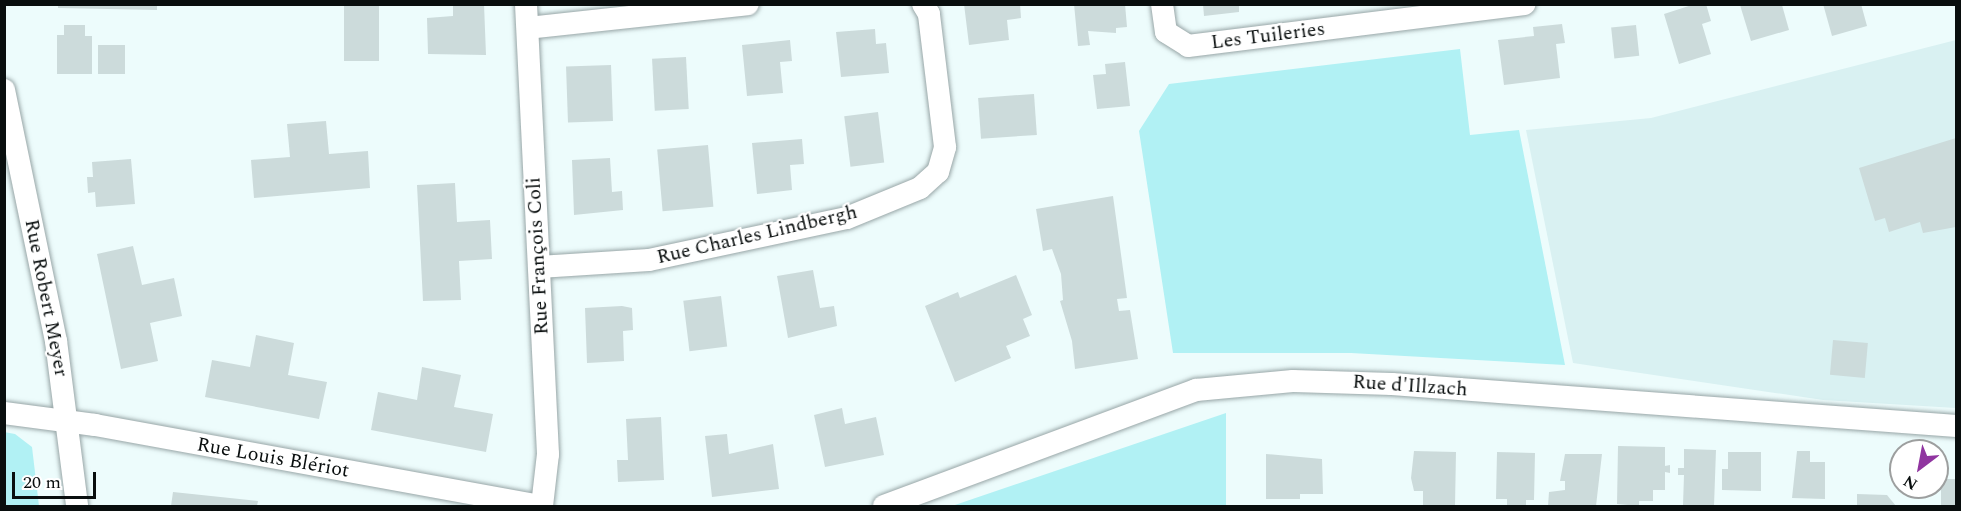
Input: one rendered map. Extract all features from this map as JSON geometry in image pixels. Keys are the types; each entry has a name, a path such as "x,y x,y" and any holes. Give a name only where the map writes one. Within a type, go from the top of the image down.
{"street":[{"name":"Rue François Coli","path":"526,4 548,454 542,507"},
{"path":"528,28 748,4"},
{"name":"Rue Charles Lindbergh","path":"539,267 661,257 847,218 920,188 938,172 945,147 929,14 922,4"},
{"name":"Les Tuileries","path":"1162,4 1166,32 1188,46 1401,12 1524,4"},
{"name":"Rue Robert Meyer","path":"4,90 56,341 68,421 77,507"},
{"name":"Rue d'Illzach","path":"884,507 1196,390 1293,381 1392,384 1956,426"},
{"name":"Rue Louis Blériot","path":"4,413 68,421 542,507"}],"shaded area":[{"path":"1956,40 1956,408 1823,400 1573,363 1526,130 1651,118"},
{"path":"1460,49 1470,135 1519,130 1565,365 1351,353 1173,353 1139,131 1169,84"},
{"path":"1226,413 1226,506 952,506"},
{"path":"4,432 15,434 32,447 39,506 5,506"}],"building":[{"path":"58,4 157,4 157,10 58,8"},
{"path":"344,4 379,4 379,61 344,61"},
{"path":"453,4 484,4 486,55 428,54 427,18 453,16"},
{"path":"964,4 1020,4 1021,18 1007,20 1009,40 969,45"},
{"path":"1074,4 1125,4 1127,27 1116,28 1116,33 1088,31 1090,45 1078,46"},
{"path":"1203,4 1239,4 1239,12 1204,16"},
{"path":"1695,4 1706,4 1711,21 1702,24 1711,54 1679,64 1664,14"},
{"path":"1823,4 1861,4 1867,26 1832,36"},
{"path":"1740,5 1782,5 1789,30 1751,41"},
{"path":"1562,24 1565,43 1556,44 1560,78 1504,85 1498,40 1534,36 1533,27"},
{"path":"64,25 85,25 85,36 92,36 92,74 57,74 57,35 64,35"},
{"path":"1636,25 1639,56 1614,58 1611,28"},
{"path":"875,29 876,44 886,43 889,73 841,77 836,32"},
{"path":"790,40 792,61 780,62 783,93 747,96 742,45"},
{"path":"98,45 125,45 125,74 98,74"},
{"path":"686,57 689,109 655,111 652,59"},
{"path":"1125,62 1130,106 1097,109 1093,75 1106,74 1105,64"},
{"path":"611,65 613,121 568,123 566,67"},
{"path":"1034,94 1037,135 981,139 978,98"},
{"path":"878,112 884,163 850,167 844,116"},
{"path":"326,121 329,154 368,151 370,188 254,198 251,160 290,157 287,124"},
{"path":"1956,138 1956,227 1923,233 1920,222 1889,232 1885,218 1875,221 1859,168"},
{"path":"802,139 804,164 790,165 792,190 757,194 752,143"},
{"path":"708,145 713,207 663,211 657,149"},
{"path":"610,158 612,192 622,191 623,210 574,215 572,160"},
{"path":"131,159 135,204 96,207 95,192 88,193 87,177 93,177 92,162"},
{"path":"455,183 457,222 490,220 492,259 459,261 461,300 423,301 417,185"},
{"path":"1113,196 1127,298 1117,299 1119,311 1130,310 1138,359 1075,369 1072,341 1060,301 1063,300 1061,274 1052,249 1043,251 1036,209"},
{"path":"133,246 142,285 174,278 182,316 150,323 158,361 121,369 97,254"},
{"path":"813,270 820,308 834,306 837,326 788,338 777,276"},
{"path":"1016,275 1032,315 1023,319 1030,336 1006,346 1011,358 955,382 925,306 958,292 960,298"},
{"path":"721,296 727,347 689,351 683,301"},
{"path":"622,306 632,308 633,330 623,331 624,361 587,363 585,308"},
{"path":"256,335 294,343 288,375 327,382 319,419 205,397 212,360 250,367"},
{"path":"1833,340 1868,343 1865,378 1830,375"},
{"path":"422,367 461,375 454,407 493,414 486,452 371,430 378,392 417,400"},
{"path":"842,408 845,424 876,417 884,455 825,467 814,415"},
{"path":"661,417 664,480 618,482 617,460 628,460 626,419"},
{"path":"727,434 729,454 773,444 779,489 712,497 705,436"},
{"path":"1618,446 1665,447 1665,466 1670,465 1670,473 1665,472 1665,490 1653,490 1653,501 1639,501 1639,506 1617,504"},
{"path":"1684,449 1716,450 1714,506 1683,505 1684,475 1678,475 1678,468 1684,468"},
{"path":"1414,451 1456,452 1455,506 1423,506 1423,491 1414,491 1411,478"},
{"path":"1797,451 1810,451 1810,462 1825,462 1825,499 1792,498"},
{"path":"1497,452 1535,453 1534,500 1526,500 1526,506 1507,506 1507,499 1496,499"},
{"path":"1728,452 1761,452 1761,491 1722,490 1722,469 1728,469"},
{"path":"1266,454 1322,459 1323,494 1300,494 1300,499 1266,499"},
{"path":"1565,454 1602,454 1596,506 1548,506 1549,492 1565,490 1565,481 1560,481"},
{"path":"1949,479 1956,479 1956,506 1941,506 1941,499 1949,499"},
{"path":"173,492 258,501 257,506 171,506"},
{"path":"1857,494 1887,495 1896,506 1857,506"}]}
